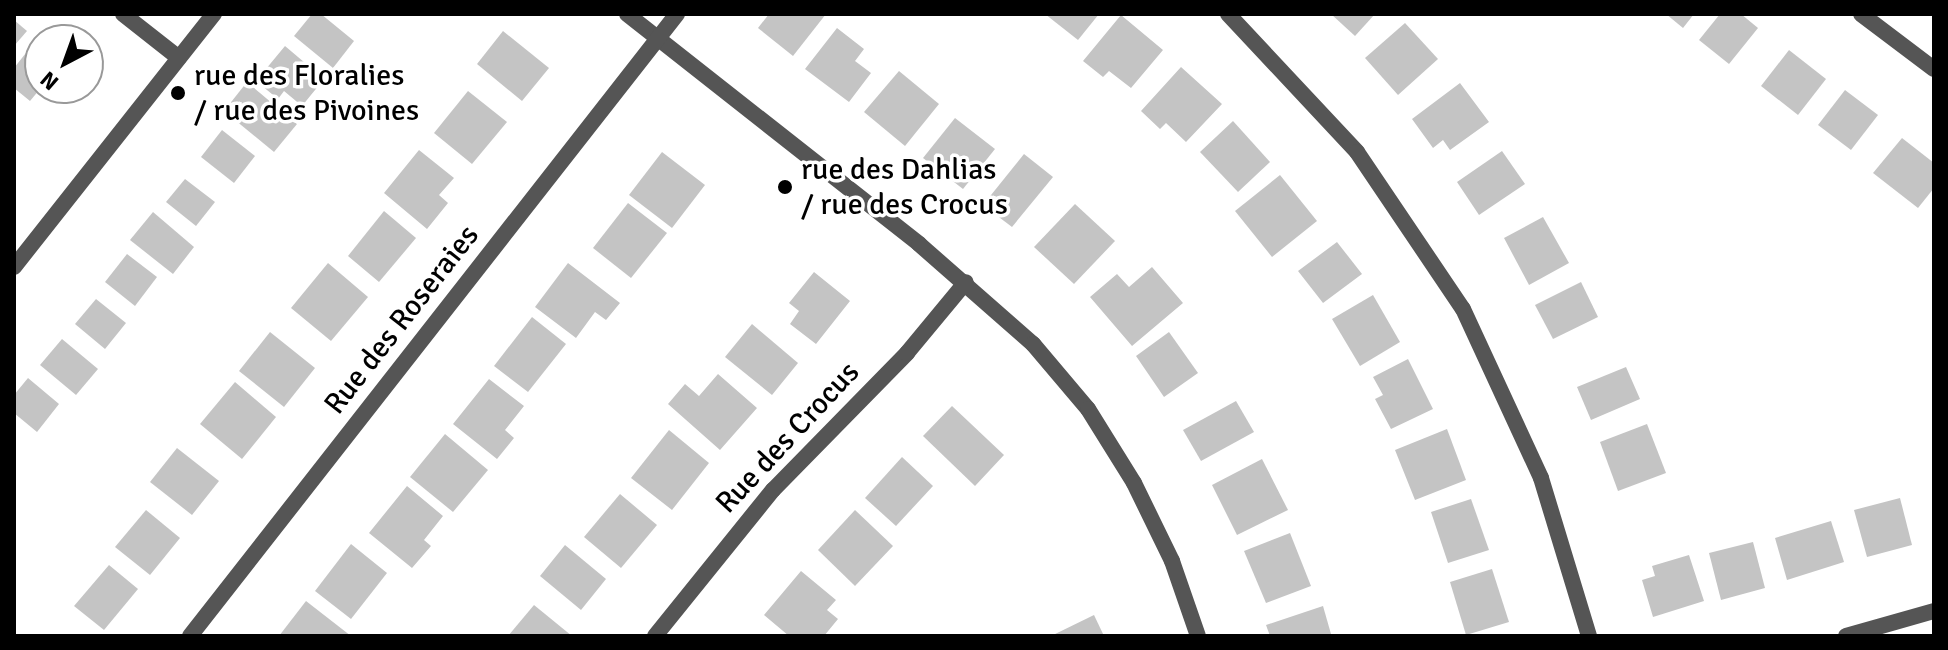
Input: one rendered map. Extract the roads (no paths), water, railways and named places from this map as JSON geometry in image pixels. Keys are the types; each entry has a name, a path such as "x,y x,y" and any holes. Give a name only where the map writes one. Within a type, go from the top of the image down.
{"street":[{"path":"123,14 179,58"},
{"path":"14,267 214,14"},
{"path":"627,14 966,282 1033,344 1102,430 1172,561 1198,636"},
{"name":"Rue des Roseraies","path":"190,636 677,14"},
{"path":"1228,14 1350,143 1404,215 1463,309 1541,478 1589,636"},
{"path":"1861,14 1934,69"},
{"name":"Rue des Crocus","path":"655,636 773,490 907,353 966,282"},
{"path":"1846,636 1934,611"}],"place":[{"name":"rue des Floralies / rue des Pivoines","path":"178,93"},
{"name":"rue des Dahlias / rue des Crocus","path":"785,187"}]}
